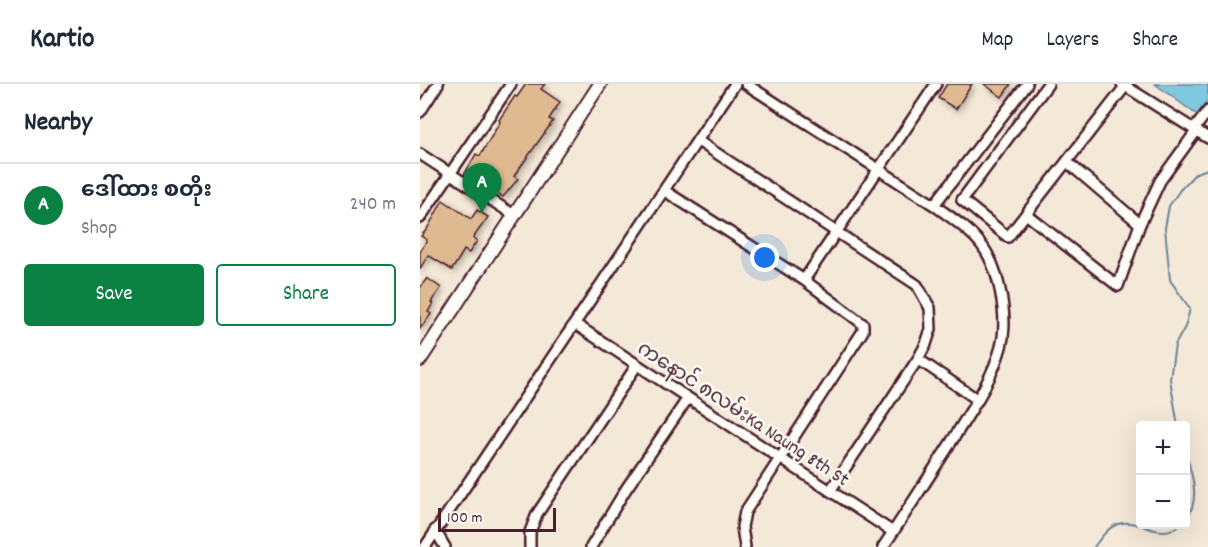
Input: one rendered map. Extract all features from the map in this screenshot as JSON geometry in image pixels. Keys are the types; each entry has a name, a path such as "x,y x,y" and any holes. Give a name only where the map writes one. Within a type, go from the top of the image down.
{"main road":[{"path":"420,360 600,84"}],"street":[{"path":"420,111 438,84"},
{"path":"420,218 510,84"},
{"path":"425,547 735,84"},
{"path":"746,84 934,205 981,243 993,265 1000,291 1004,325 1001,348 986,386 883,547"},
{"path":"804,280 936,84"},
{"path":"934,205 1027,84"},
{"path":"1048,84 962,200 1008,237 1125,85 1208,138"},
{"path":"1026,214 1118,286 1140,224 1160,181 1208,111"},
{"path":"698,141 917,285 926,297 930,308 931,328 918,359 830,491"},
{"path":"420,154 514,215"},
{"path":"1067,162 1140,224"},
{"path":"665,191 804,280 863,324 863,331 745,512 742,527 745,547"},
{"name":"ကနောင် ၈လမ်းKa Naung 8th St","path":"575,324 893,532"},
{"path":"918,359 978,399"},
{"path":"530,547 530,532 537,514 637,364"},
{"path":"591,547 626,489 688,398"},
{"path":"435,530 445,547"}],"water":[{"path":"1155,84 1206,84 1208,100 1197,115"}],"building":[{"path":"526,84 545,84 541,89 560,102 549,119 553,121 514,176 518,179 503,197 491,188 498,177 487,170 478,184 464,175 476,154 480,156 500,122 499,120"},
{"path":"947,84 972,84 956,109 938,98"},
{"path":"984,84 1011,84 1002,97"},
{"path":"443,200 471,219 477,210 488,217 473,238 477,241 469,253 464,250 452,270 428,255 420,269 420,252 427,240 421,236"},
{"path":"427,278 441,288 431,302 433,303 428,312 431,314 420,329 420,288"}],"waterway":[{"path":"1177,421 1170,379 1175,345 1185,327 1190,309 1170,280 1165,228 1169,206 1180,190 1196,173 1208,169"},
{"path":"1190,467 1194,487 1190,514"},
{"path":"1094,547 1114,526 1126,523 1136,525"},
{"path":"1150,529 1157,531 1173,529"}],"place":[{"name":"ဒေါ်ထား စတိုး","path":"482,213"}]}
